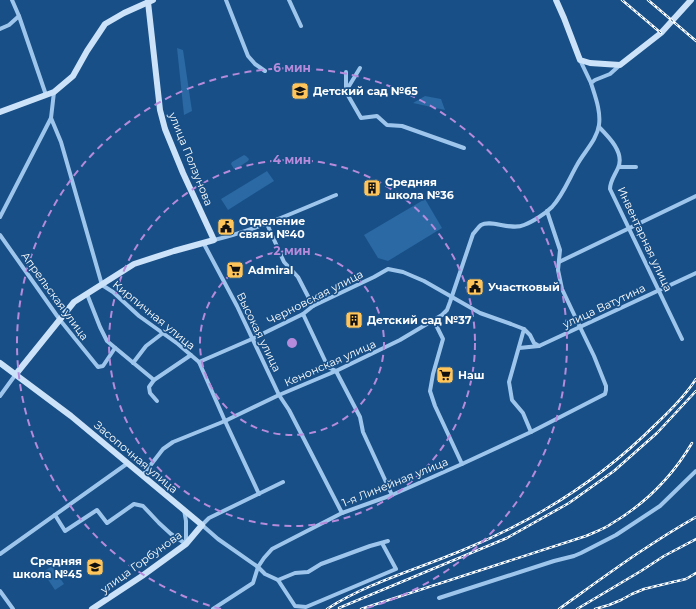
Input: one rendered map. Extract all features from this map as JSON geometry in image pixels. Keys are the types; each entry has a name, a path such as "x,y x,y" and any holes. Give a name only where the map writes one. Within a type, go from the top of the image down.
{"street":[{"path":"12,0 20,16 46,95"},
{"path":"226,0 248,56 255,64 265,71"},
{"path":"289,0 301,26"},
{"path":"556,0 591,83 600,120 599,127 594,138 562,193 552,207 547,211 560,250 558,270 562,288 580,328"},
{"path":"591,83 610,74 661,33 691,0"},
{"path":"0,112 54,92 73,76 87,50 105,24 150,1"},
{"name":"улица Ползунова","path":"150,1 160,110 165,129 183,173 214,240"},
{"path":"0,29 9,25 20,16"},
{"path":"580,60 590,63 620,65"},
{"path":"346,92 360,68"},
{"path":"346,72 346,92 360,118 377,116 387,125 402,126 464,148"},
{"path":"0,217 51,118 54,92"},
{"name":"Кирпичная улица","path":"51,118 61,142 102,285 113,292 139,316 178,344 199,362 224,421 259,494"},
{"path":"599,127 616,148 620,163 619,167 636,167"},
{"name":"Инвентарная улица","path":"619,167 610,184 610,189 682,339"},
{"path":"0,396 74,302 134,264 174,251 242,233 336,195"},
{"path":"559,262 696,196"},
{"name":"Кенонская улица","path":"143,475 163,449 173,442 336,371 400,340 434,321 445,313 452,298 474,234 481,225 488,224 511,227 522,226 547,211"},
{"path":"267,224 284,262 298,277 312,306"},
{"name":"Апрельская улица","path":"0,235 60,320 98,367 103,366 115,348"},
{"name":"Высокая улица","path":"204,244 237,306 279,395 289,410 342,514"},
{"name":"Черновская улица","path":"199,362 252,339 303,314 312,306 388,269 403,272 424,281 480,313 524,329"},
{"name":"улица Ватутина","path":"519,348 538,346 580,328 696,273"},
{"path":"87,294 107,341 154,380"},
{"path":"303,314 328,367 336,371 360,417 363,432 392,495"},
{"path":"434,321 443,339 433,374 430,391 435,406 462,464"},
{"name":"1-я Линейная улица","path":"213,609 253,582 258,567 272,549 342,514 392,495 531,432 605,394 606,386 594,356 580,328"},
{"path":"524,329 538,346"},
{"path":"524,329 509,382 512,400 523,413 531,432"},
{"path":"133,363 146,346 163,333"},
{"path":"157,401 150,393 149,387 154,380 191,355"},
{"name":"Засопочная улица","path":"0,363 71,416 218,539 258,567 265,574 278,580"},
{"path":"0,554 128,463"},
{"path":"438,598 554,560 574,556 616,536 660,506 696,471"},
{"name":"улица Горбунова","path":"92,609 142,576 186,544 209,518 284,482"},
{"path":"55,515 65,531 97,510 106,523 134,504 143,506 158,523 186,544"},
{"path":"184,510 186,521 186,544"},
{"path":"382,543 396,570 306,606 295,606 278,580 295,573 308,572 321,564 370,546 388,541"},
{"path":"0,591 13,609"}],"shaded area":[{"path":"177,48 183,50 192,111 184,115"},
{"path":"425,96 441,99 445,110 413,103"},
{"path":"244,155 249,159 248,161 234,169 231,164 232,162"},
{"path":"267,171 274,181 228,210 221,199"},
{"path":"425,199 442,228 388,261 378,258 364,235"},
{"path":"52,566 64,584 55,590 43,572"}],"railway":[{"path":"622,0 661,33"},
{"path":"648,0 696,41"},
{"path":"327,609 359,591 489,539 566,497 613,463 635,444 678,403 696,379"},
{"path":"339,608 507,538 569,503 614,471 657,433 696,391"},
{"path":"361,609 586,536 608,526 635,508 657,489 676,467 692,443"},
{"path":"559,609 643,550 696,517"},
{"path":"577,609 664,556 696,539"},
{"path":"595,609 609,605 644,589 686,579 696,573"}],"place":[{"name":"Детский сад №65","path":"300,91"},
{"name":"Средняя школа №36","path":"372,188"},
{"name":"Отделение связи №40","path":"226,227"},
{"name":"Admiral","path":"235,270"},
{"name":"Участковый","path":"475,287"},
{"name":"Детский сад №37","path":"354,320"},
{"name":"Наш","path":"445,375"},
{"name":"Средняя школа №45","path":"95,567"}]}
